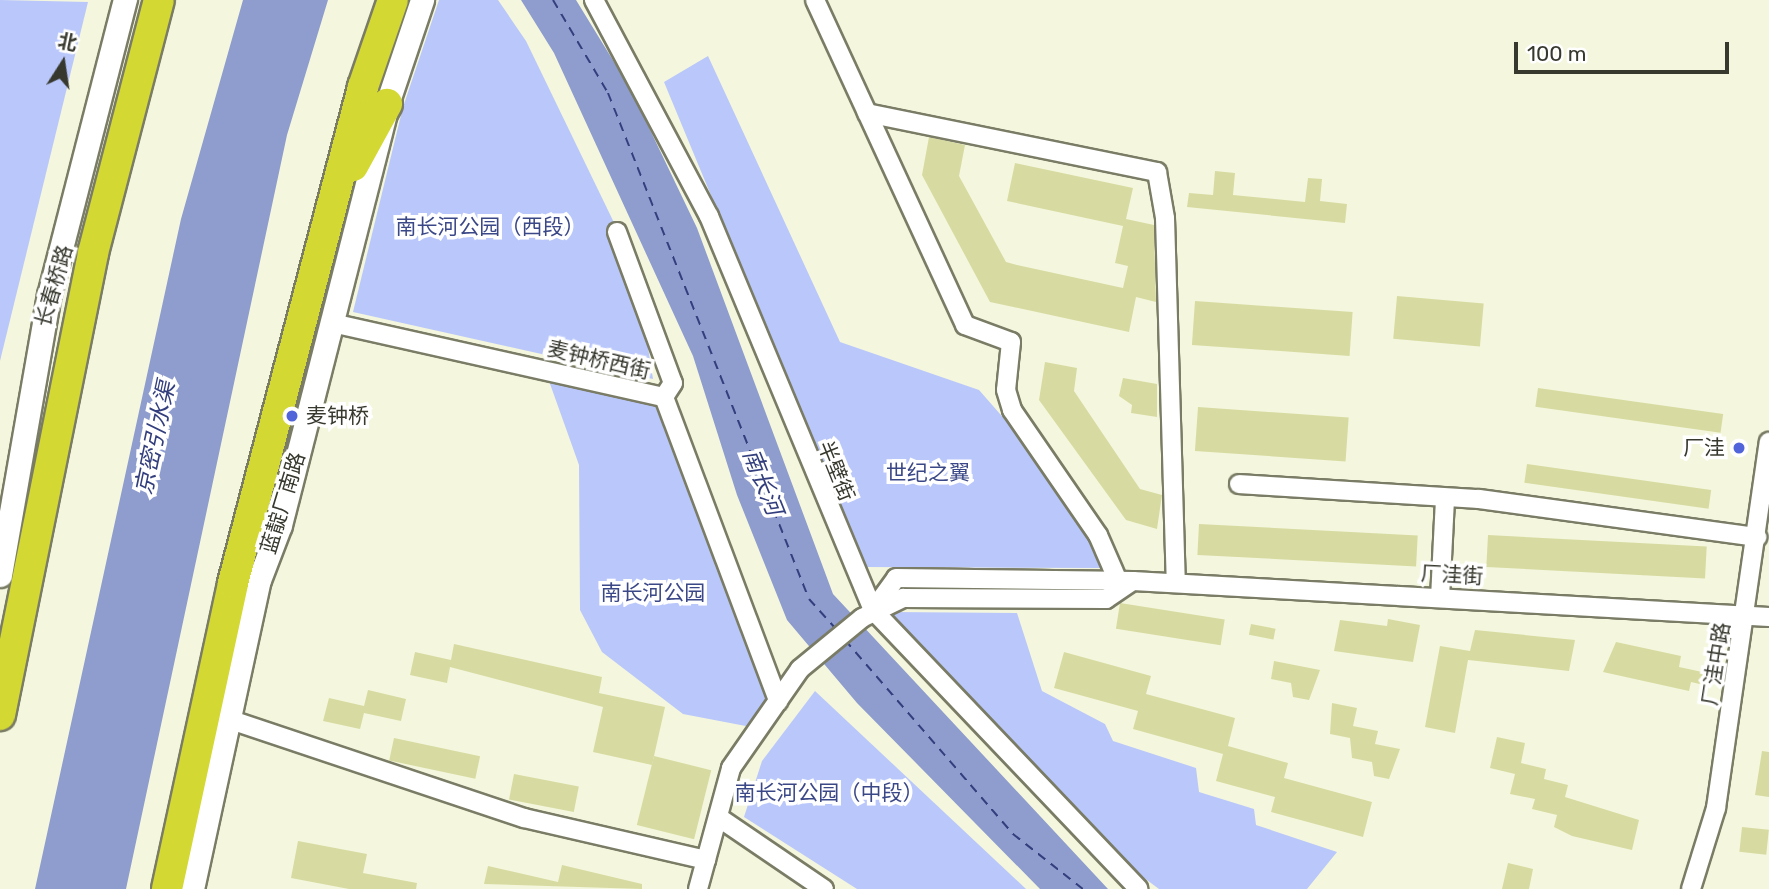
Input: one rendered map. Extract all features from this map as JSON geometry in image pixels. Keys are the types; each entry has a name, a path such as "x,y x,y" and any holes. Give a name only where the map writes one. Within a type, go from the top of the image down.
{"highway":[{"path":"0,715 93,253 159,0"},
{"name":"蓝靛厂南路","path":"167,889 233,583 328,212 393,0"},
{"path":"328,212 387,104"}],"street":[{"name":"长春桥路","path":"0,575 49,295 125,0"},
{"name":"蓝靛厂南路","path":"192,889 259,580 281,525 387,104 422,0"},
{"name":"半壁街","path":"594,0 709,216 868,614 1139,889"},
{"path":"815,0 965,325 1011,342 1006,390 1012,410 1098,535 1125,581"},
{"path":"867,113 1157,172 1165,218 1176,583"},
{"path":"617,232 673,383 664,397"},
{"name":"麦钟桥西街","path":"332,323 664,397 778,701"},
{"name":"厂洼中路","path":"1690,889 1716,808 1747,614 1769,442"},
{"path":"1238,484 1446,498 1653,518 1757,537"},
{"path":"1440,598 1446,498"},
{"name":"厂洼街","path":"868,614 896,578 1176,583 1769,617"},
{"path":"698,889 731,768 800,669 868,614"},
{"path":"228,719 524,818 706,860"},
{"path":"718,817 824,889"}],"green space":[{"path":"0,0 88,2 0,361"},
{"name":"南长河公园（西段）","path":"439,0 498,0 526,41 635,266 653,379 353,312 403,107"},
{"name":"世纪之翼","path":"708,56 840,342 979,390 1106,535 1106,568 865,567 664,82"},
{"name":"南长河公园","path":"549,381 659,406 769,702 751,727 683,714 602,652 580,610 579,465"},
{"path":"890,612 1017,613 1042,691 1105,724 1113,741 1196,768 1199,792 1254,809 1256,825 1337,852 1307,889 1159,889 1116,857"},
{"name":"南长河公园（中段）","path":"815,691 1026,889 857,889 744,817 762,761"}],"water":[{"name":"京密引水渠","path":"243,0 328,0 287,135 126,889 35,889 181,219"},
{"name":"南长河","path":"521,0 576,0 630,88 697,228 833,594 1108,889 1040,889 857,703 787,620 737,495 693,356 554,53"}],"building":[{"path":"929,137 965,145 959,176 1006,262 1017,265 1123,288 1128,266 1115,263 1123,226 1007,201 1015,163 1133,188 1126,219 1154,225 1156,302 1136,297 1129,332 990,302 922,175"},
{"path":"1215,171 1235,173 1233,195 1305,202 1308,178 1322,179 1320,201 1347,204 1345,223 1187,207 1189,193 1213,195"},
{"path":"1397,296 1484,304 1480,346 1393,339"},
{"path":"1195,301 1353,312 1350,356 1192,345"},
{"path":"1045,362 1077,368 1074,391 1140,489 1162,495 1157,529 1126,520 1039,400"},
{"path":"1123,378 1157,384 1157,417 1131,413 1132,405 1119,396"},
{"path":"1538,388 1723,414 1721,433 1535,407"},
{"path":"1198,407 1349,418 1346,461 1195,451"},
{"path":"1527,464 1711,490 1709,509 1524,483"},
{"path":"1199,524 1418,535 1416,566 1197,555"},
{"path":"1488,535 1707,546 1705,578 1486,567"},
{"path":"1120,603 1225,620 1221,645 1116,629"},
{"path":"1388,619 1420,625 1413,662 1334,651 1340,620 1387,626"},
{"path":"1251,624 1276,629 1273,640 1249,635"},
{"path":"1475,630 1575,640 1569,671 1468,660 1455,733 1425,727 1440,646 1470,651"},
{"path":"1616,642 1681,656 1679,667 1707,673 1704,685 1691,682 1689,691 1603,672"},
{"path":"454,644 602,677 599,693 665,707 652,765 593,752 603,707 450,667 447,683 410,675 415,652 451,660"},
{"path":"1064,652 1151,676 1146,694 1235,718 1228,746 1288,763 1284,778 1372,802 1363,837 1271,812 1275,797 1216,781 1223,754 1133,729 1138,711 1054,688"},
{"path":"1274,661 1320,670 1309,700 1293,697 1291,683 1271,679"},
{"path":"368,690 406,699 401,721 364,713 360,729 323,721 329,698 364,706"},
{"path":"1332,703 1357,708 1353,726 1378,731 1375,744 1400,749 1389,779 1374,776 1372,762 1352,758 1350,738 1330,734"},
{"path":"1497,737 1525,743 1521,763 1546,769 1544,779 1568,785 1565,797 1639,820 1632,850 1572,836 1554,827 1557,815 1532,809 1535,799 1510,794 1515,774 1490,768"},
{"path":"394,738 480,756 475,779 389,760"},
{"path":"1762,751 1769,752 1769,797 1755,795"},
{"path":"654,756 711,770 694,839 637,825"},
{"path":"514,774 579,787 574,812 509,800"},
{"path":"1742,827 1769,830 1766,855 1739,852"},
{"path":"298,841 367,854 363,873 417,883 416,889 349,889 291,878"},
{"path":"1508,863 1533,869 1529,889 1502,889"},
{"path":"562,865 642,884 642,889 484,884 488,866 558,882"}],"ferry route":[{"path":"553,0 608,93 809,599 835,628"},
{"path":"845,640 1013,834 1083,889"}],"place":[{"name":"麦钟桥","path":"292,416"},
{"name":"厂洼","path":"1739,448"}]}
